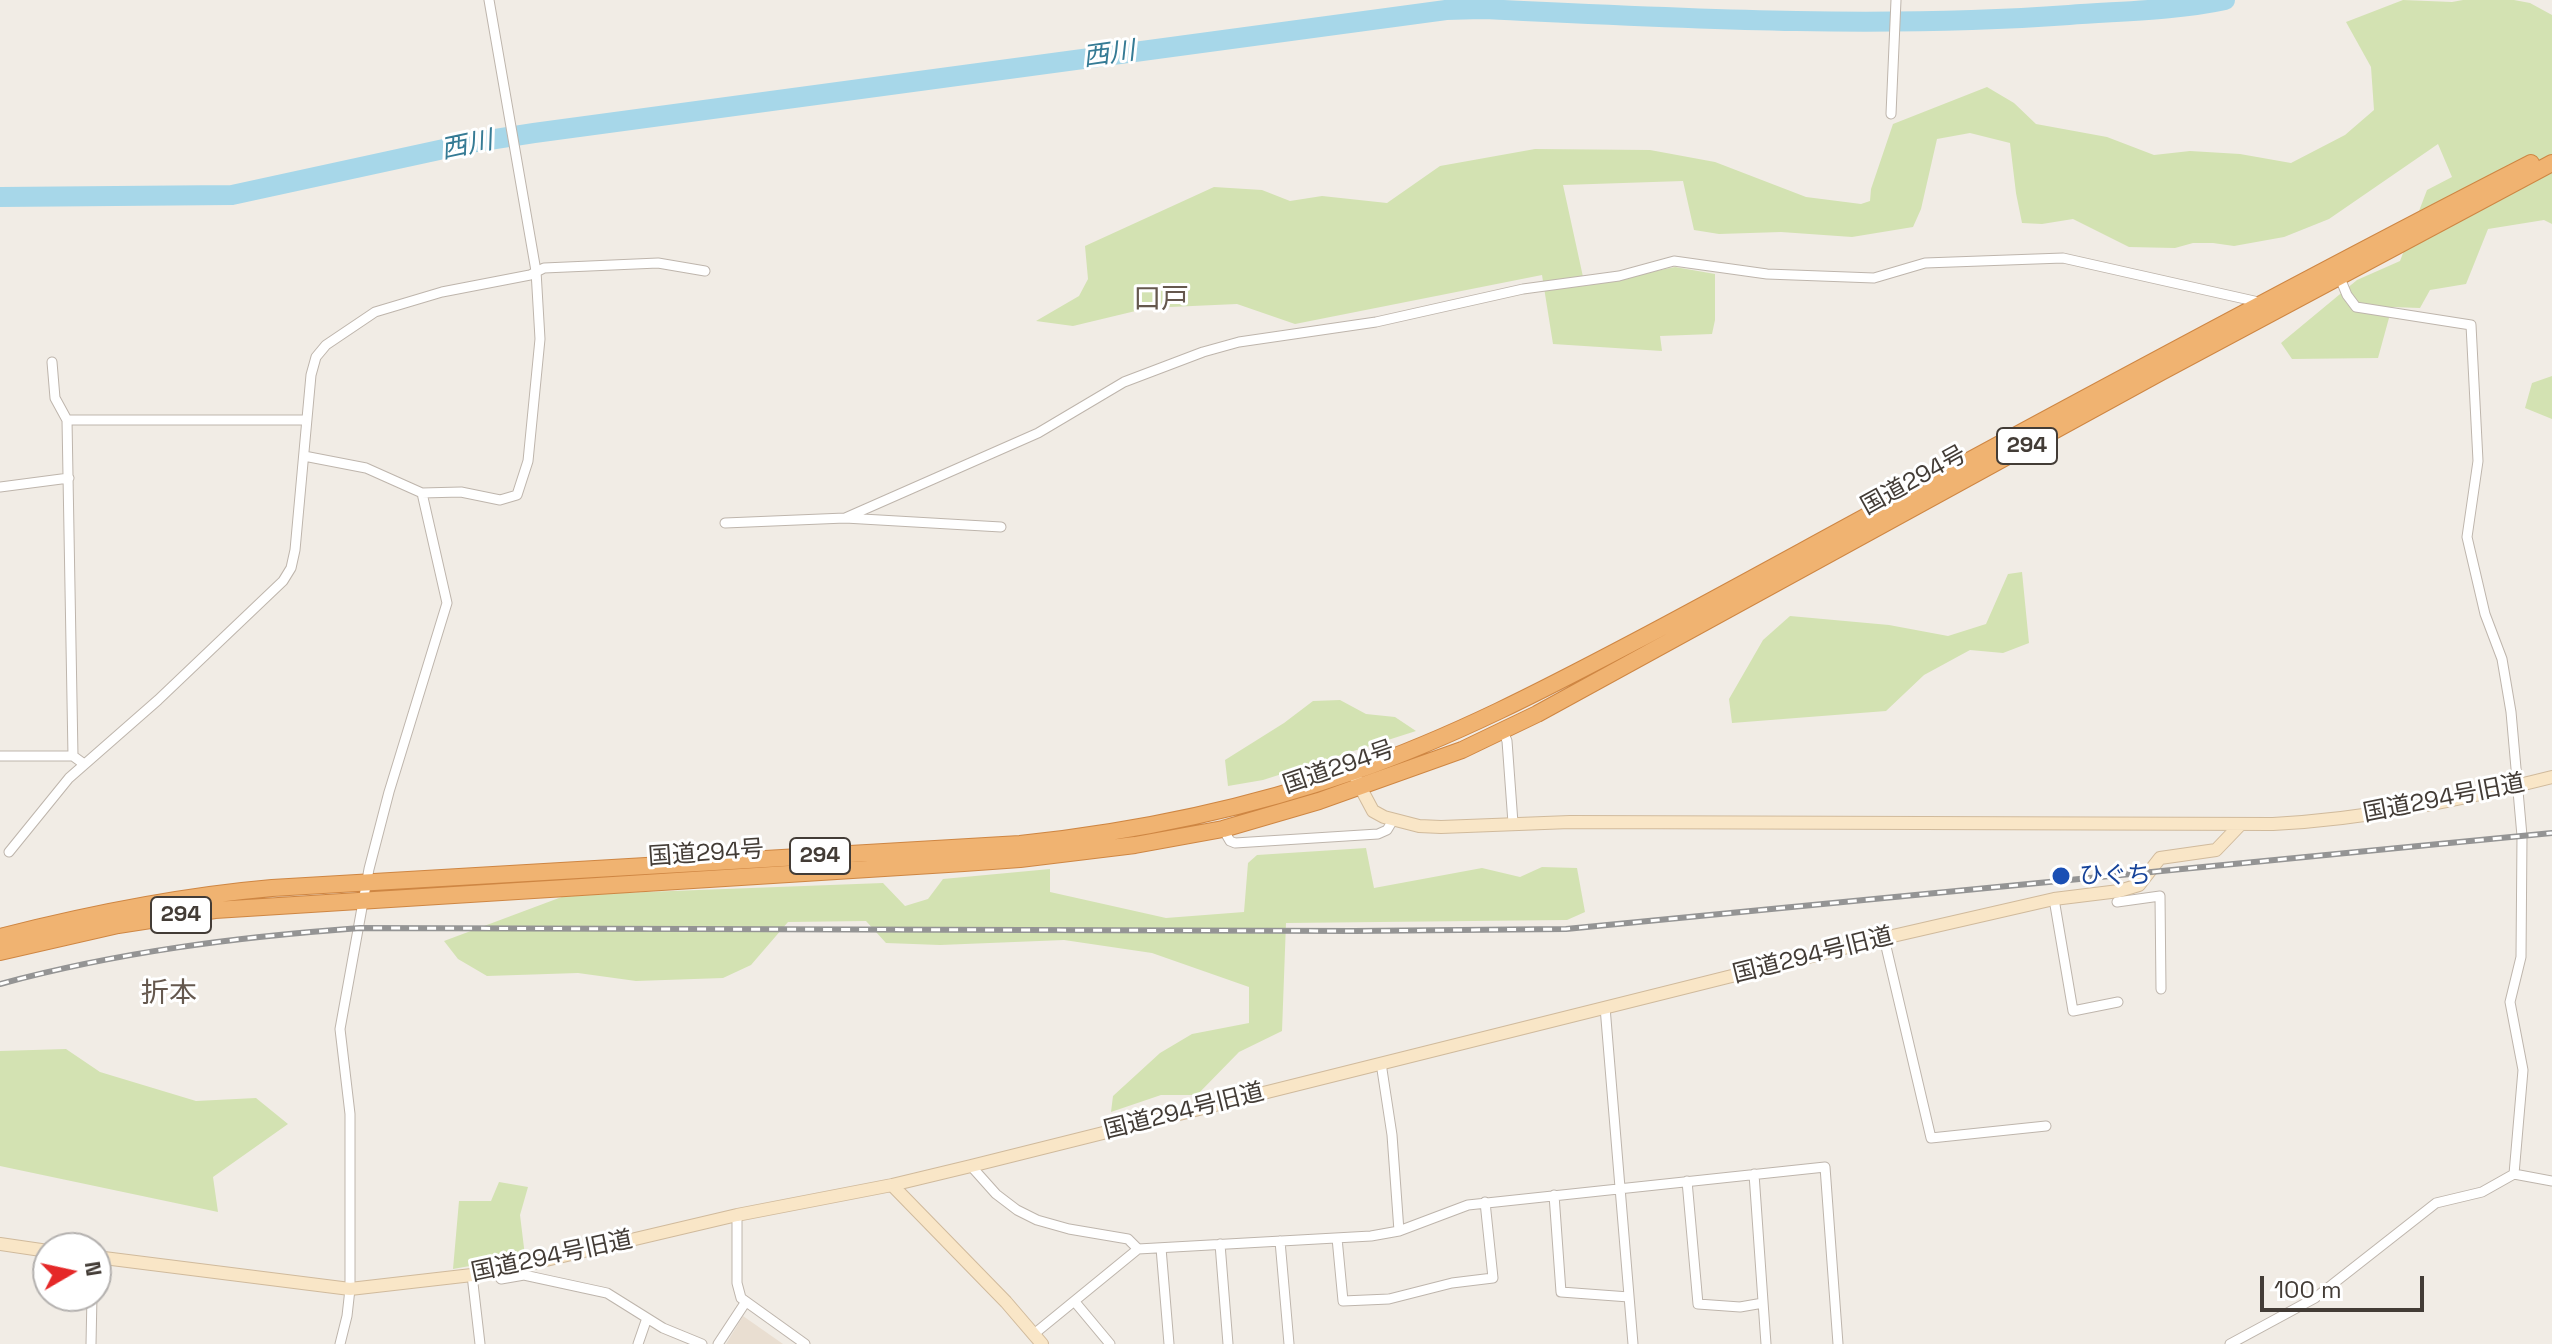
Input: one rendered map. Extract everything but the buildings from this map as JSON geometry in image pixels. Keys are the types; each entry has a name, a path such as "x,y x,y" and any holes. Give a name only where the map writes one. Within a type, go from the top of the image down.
{"highway":[{"name":"国道294号","path":"0,937 213,893 1065,839 1133,830 1227,808 1353,772 1474,723 1561,681 2002,442 2552,152"},
{"name":"国道294号","path":"0,952 118,925 215,910 1020,859 1135,845 1223,829 1359,788 1462,750 1580,692 2161,372 2552,163"}],"street":[{"path":"304,456 366,468 422,493 461,492 500,500 517,495 523,482 528,461 540,339 536,271 489,0"},
{"path":"1891,114 1896,0"},
{"path":"845,518 1038,433 1124,382 1203,352 1239,342 1376,322 1523,289 1619,276 1674,261 1767,274 1874,278 1925,263 2063,258 2265,303"},
{"path":"9,852 69,778 158,700 283,581 291,568 295,550 306,420 316,357 326,345 375,312 442,292 530,275 544,268 658,263 705,271"},
{"path":"2340,278 2356,307 2471,325 2478,461 2467,537 2485,614 2502,659 2511,712 2522,836 2521,957 2510,1002 2523,1070 2514,1174"},
{"path":"52,362 55,398 67,420 73,756"},
{"path":"67,420 306,420"},
{"path":"0,487 69,478"},
{"path":"340,1344 350,1289 350,1114 340,1029 367,882 389,792 447,603 422,493"},
{"path":"725,523 845,518 1001,527"},
{"path":"1503,731 1507,741 1513,823"},
{"path":"0,756 73,756 84,764"},
{"path":"1223,829 1230,841 1235,843 1378,834 1387,830 1393,820 1373,811 1353,772"},
{"name":"国道294号旧道","path":"1393,820 1441,827 1513,823 2300,823 2433,805 2552,777"},
{"name":"国道294号旧道","path":"112,1259 350,1289 495,1271 737,1215 892,1185 1884,938 2054,899 2119,891 2139,885 2160,858 2216,850 2241,824"},
{"path":"2142,880 2145,898"},
{"path":"2117,902 2160,896 2161,989"},
{"path":"2054,899 2073,1011 2118,1002"},
{"path":"1884,938 1931,1138 2046,1126"},
{"path":"1605,1007 1633,1344"},
{"path":"1381,1063 1392,1135 1399,1231"},
{"path":"971,1166 996,1194 1037,1220 1128,1239 1138,1249"},
{"path":"892,1185 1038,1339 1075,1302 1138,1249 1337,1238 1399,1231 1468,1205 1485,1202 1825,1167 1838,1344"},
{"path":"1754,1174 1766,1344"},
{"path":"2230,1344 2315,1298 2436,1203 2482,1192 2514,1174 2552,1181"},
{"path":"1687,1181 1698,1304 1740,1307 1763,1303"},
{"path":"1554,1195 1561,1292 1629,1297"},
{"path":"1337,1238 1343,1301 1389,1299 1452,1283 1493,1278 1485,1202"},
{"path":"737,1215 738,1292 745,1303 805,1344"},
{"path":"1280,1241 1289,1344"},
{"path":"0,1244 32,1249"},
{"path":"1220,1244 1228,1344"},
{"path":"1161,1248 1169,1344"},
{"path":"495,1271 501,1279 524,1275 603,1292 663,1328 702,1344"},
{"path":"472,1275 480,1344"},
{"path":"1075,1302 1110,1344"},
{"path":"718,1344 745,1303"},
{"path":"91,1344 92,1312"},
{"path":"638,1344 647,1318"}],"shaded area":[{"path":"743,1316 783,1344 726,1344"}],"green space":[{"path":"2403,0 2514,0 2530,3 2552,15 2552,224 2544,220 2488,229 2466,284 2430,290 2420,308 2392,307 2378,358 2292,359 2281,343 2357,280 2400,261 2427,190 2452,177 2438,144 2329,219 2284,237 2234,246 2193,243 2175,248 2129,247 2073,219 2042,224 2022,223 2010,143 1970,133 1937,139 1921,209 1913,227 1852,237 1781,232 1719,234 1694,230 1683,181 1563,185 1585,286 1675,267 1715,274 1712,334 1660,336 1662,351 1553,344 1542,275 1295,324 1237,304 1148,308 1073,326 1036,321 1079,296 1088,279 1085,246 1214,187 1262,190 1290,201 1322,196 1387,203 1440,166 1535,149 1650,150 1715,162 1806,197 1861,204 1870,201 1871,189 1893,124 1987,87 2014,103 2036,124 2107,137 2154,155 2190,151 2240,154 2291,163 2345,135 2374,110 2371,67 2346,22"},
{"path":"2552,376 2552,419 2525,408 2532,383"},
{"path":"2022,572 2029,643 2003,653 1970,650 1924,675 1886,711 1732,723 1729,699 1763,640 1790,616 1889,625 1948,636 1986,624 2008,574"},
{"path":"1340,700 1366,714 1395,717 1416,731 1263,780 1228,786 1225,760 1313,701"},
{"path":"1366,848 1374,888 1482,868 1520,877 1542,867 1577,868 1585,912 1567,920 1286,923 1282,1031 1239,1052 1197,1095 1161,1095 1111,1112 1113,1096 1160,1053 1192,1034 1249,1023 1249,987 1152,953 1064,940 940,945 886,943 866,921 788,922 751,965 723,978 636,981 578,973 487,976 458,959 444,941 567,895 883,883 905,906 928,899 943,879 1050,869 1050,892 1166,918 1244,912 1248,863 1257,855"},
{"path":"66,1049 100,1072 196,1101 256,1098 288,1124 213,1177 218,1212 0,1166 0,1051"},
{"path":"499,1182 528,1187 520,1215 525,1256 453,1269 459,1201 491,1201"}],"waterway":[{"name":"西川","path":"0,197 232,195 476,142 534,133 1446,10 1849,22 1996,19 2147,10 2225,0"}],"railway":[{"path":"0,984 89,963 178,947 360,928 1566,929 2552,833"}],"place":[{"name":"ひぐち","path":"2061,876"}],"district":[{"name":"口戸","path":"1161,300"},
{"name":"折本","path":"169,994"}]}
